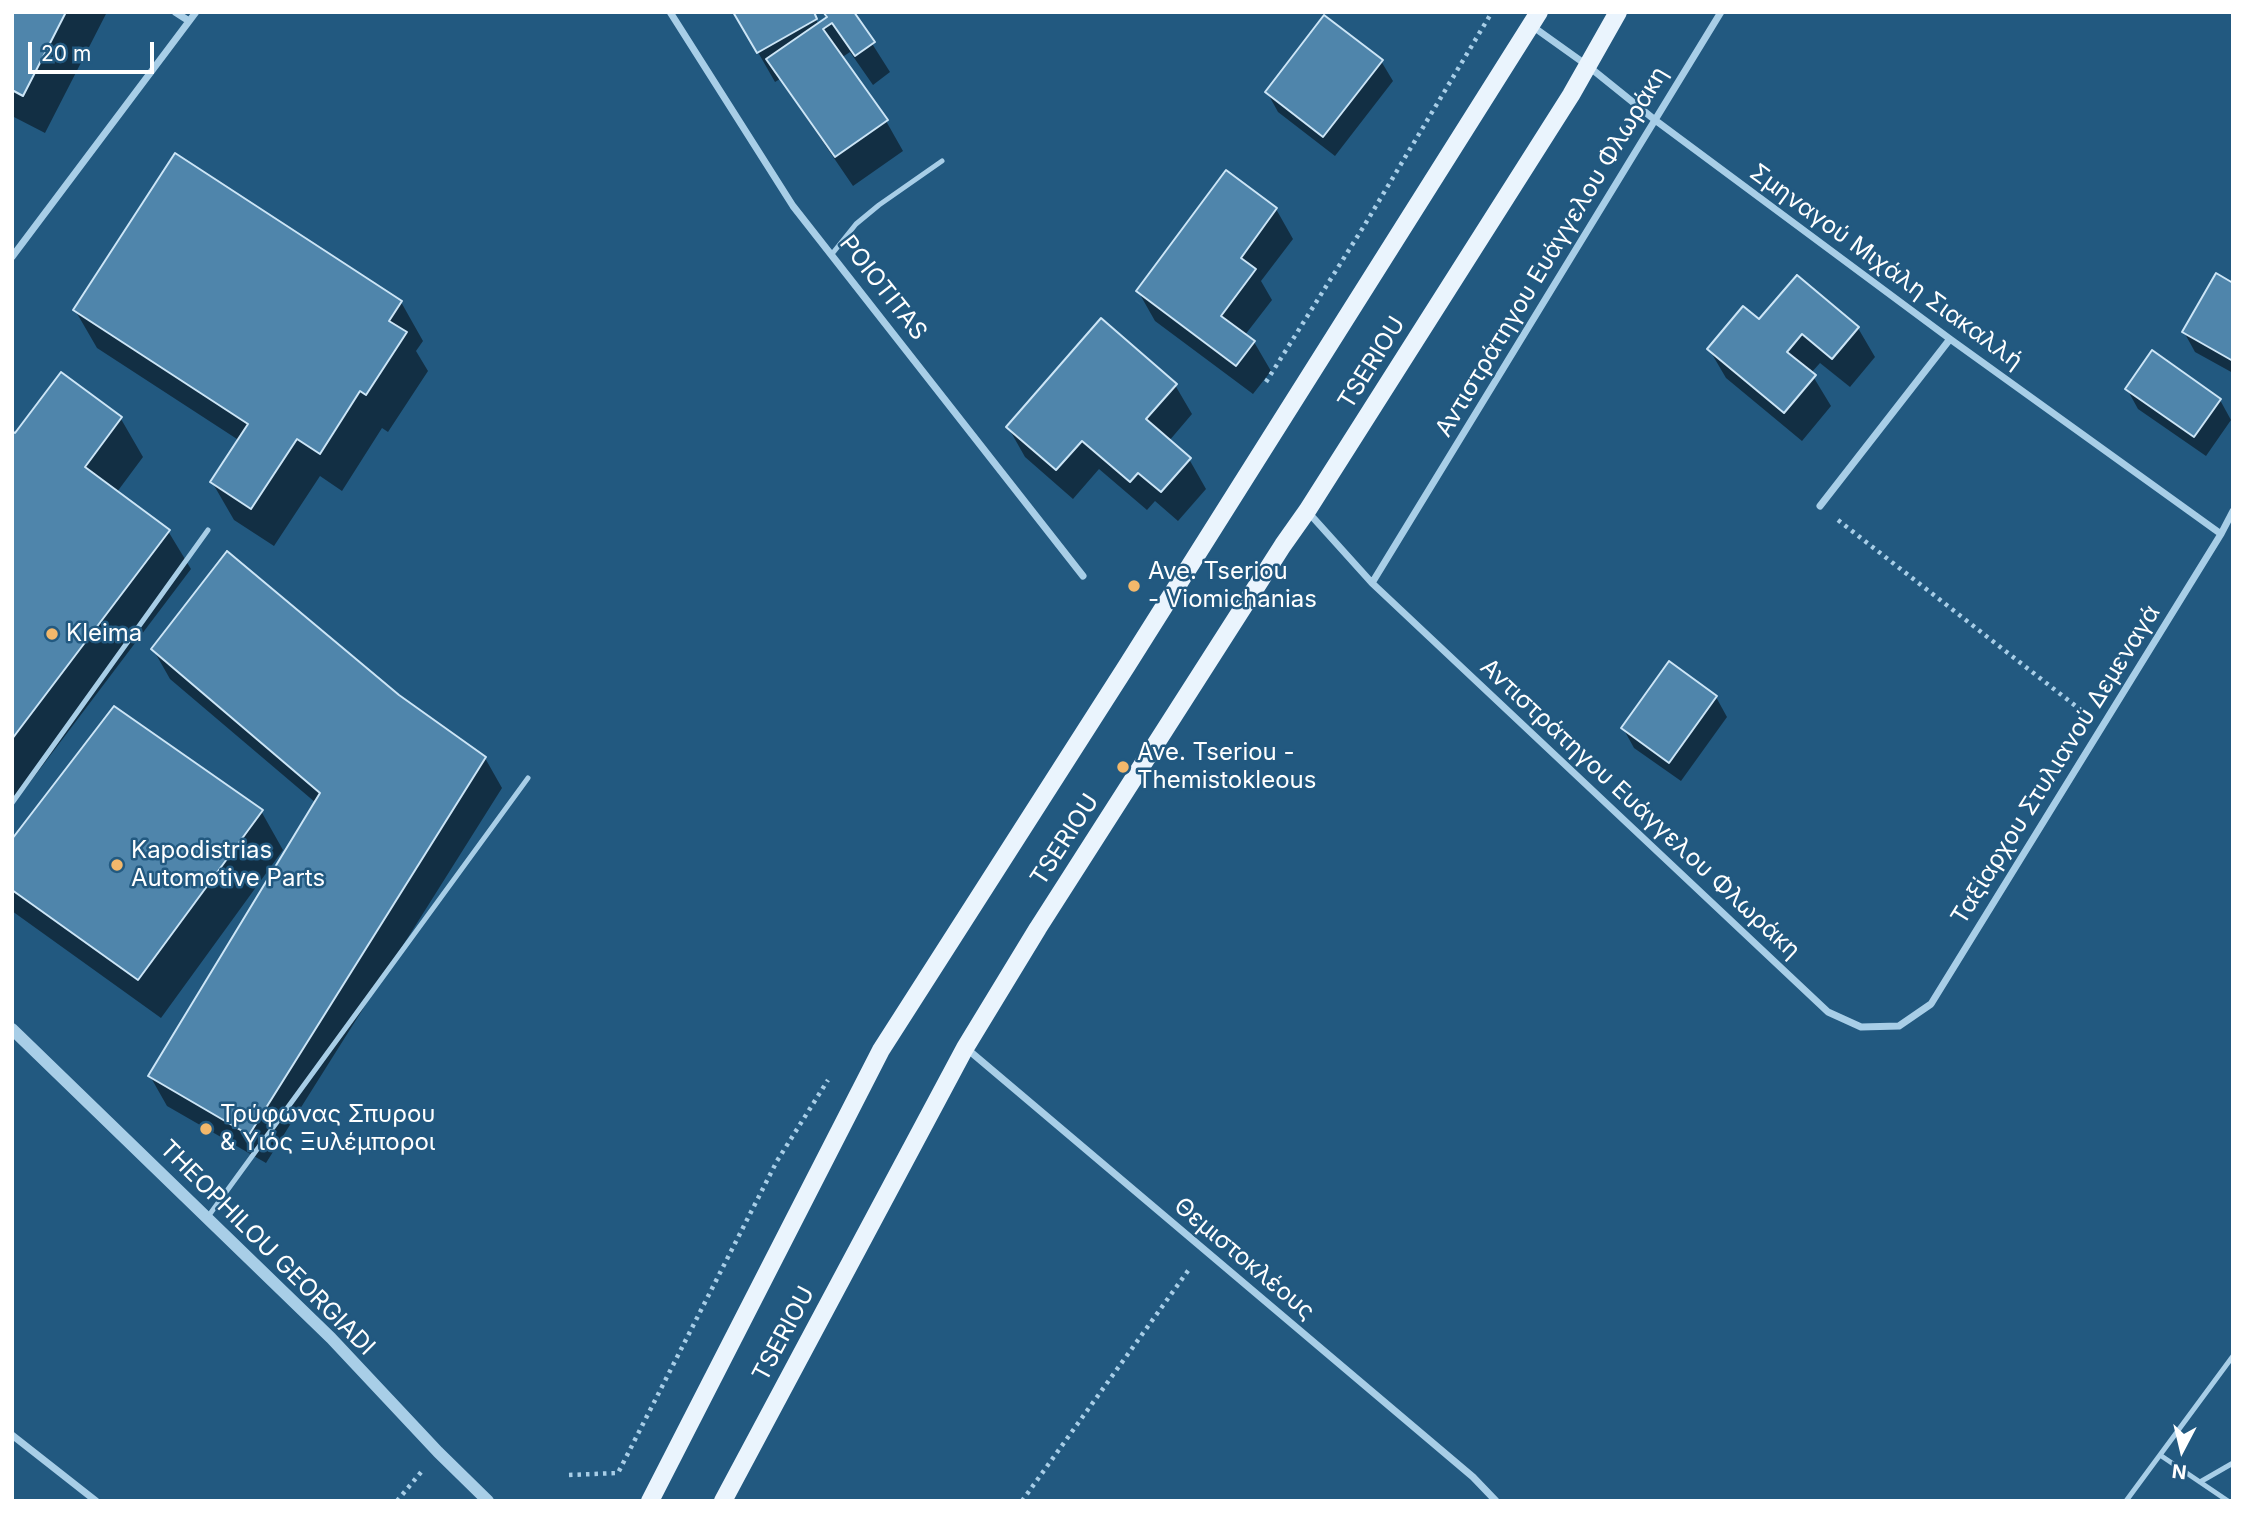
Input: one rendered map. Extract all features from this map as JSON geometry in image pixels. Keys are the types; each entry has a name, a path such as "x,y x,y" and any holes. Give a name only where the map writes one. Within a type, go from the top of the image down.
{"main road":[{"name":"TSERIOU","path":"723,1501 965,1048 1045,917 1307,511 1588,66 1618,12"},
{"name":"TSERIOU","path":"650,1501 881,1050 1535,19"}],"street":[{"path":"175,12 189,21"},
{"path":"12,257 196,12"},
{"name":"POIOTITAS","path":"670,12 793,206 1083,576"},
{"name":"Αντιστράτηγου Ευάγγελου Φλωράκη","path":"1372,583 1721,12"},
{"name":"Σμηναγού Μιχάλη Σιακαλλή","path":"1535,19 1655,120 1950,339 2221,534"},
{"path":"1820,506 1950,339"},
{"name":"Αντιστράτηγου Ευάγγελου Φλωράκη","path":"1307,511 1372,583 1828,1012 1861,1027 1899,1026"},
{"name":"Ταξίαρχου Στυλιανού Δεμεναγά","path":"1899,1026 1931,1004 2233,511"},
{"name":"THEOPHILOU GEORGIADI","path":"12,1029 331,1338 488,1501"},
{"name":"Θεμιστοκλέους","path":"965,1048 1472,1477 1496,1501"},
{"path":"12,1435 96,1501"}],"lane":[{"path":"832,254 856,225 879,205 942,161"},
{"path":"12,803 208,530"},
{"path":"207,1218 528,778"},
{"path":"2126,1501 2233,1356"},
{"path":"2160,1455 2228,1501"},
{"path":"2200,1482 2233,1463"}],"path":[{"path":"1820,506 2102,727"},
{"path":"1022,1501 1203,1251"},
{"path":"397,1501 438,1451"}],"building":[{"path":"12,12 66,12 23,96 12,90"},
{"path":"733,12 814,12 817,19 757,53"},
{"path":"823,12 854,12 875,42 855,56 832,23 823,29 888,120 835,157 766,59 827,17"},
{"path":"1324,15 1383,60 1323,137 1265,92"},
{"path":"175,153 402,301 389,321 407,332 366,395 360,391 320,454 297,439 251,509 210,482 248,424 73,310"},
{"path":"1226,170 1277,208 1241,258 1256,269 1221,316 1255,341 1236,366 1136,291"},
{"path":"2216,273 2233,283 2233,361 2182,332"},
{"path":"1797,275 1859,327 1832,359 1802,334 1787,352 1816,375 1784,413 1707,349 1743,306 1759,319"},
{"path":"1101,318 1177,384 1146,419 1191,458 1161,492 1138,473 1130,482 1082,441 1056,470 1006,427"},
{"path":"2152,350 2221,399 2194,437 2125,389"},
{"name":"Kleima","path":"61,372 122,417 85,467 170,530 12,739 12,431 15,433"},
{"path":"227,551 399,695 486,757 249,1135 148,1076 320,793 151,649"},
{"path":"1669,661 1717,696 1669,763 1621,728"},
{"name":"Kapodistrias Automotive Parts","path":"114,706 263,810 138,980 12,890 12,839"}],"place":[{"name":"Ave. Tseriou - Viomichanias","path":"1134,586"},
{"name":"Kleima","path":"52,634"},
{"name":"Ave. Tseriou - Themistokleous","path":"1123,767"},
{"name":"Kapodistrias Automotive Parts","path":"117,865"},
{"name":"Τρύφωνας Σπυρου & Υιός Ξυλέμποροι","path":"206,1129"}]}
